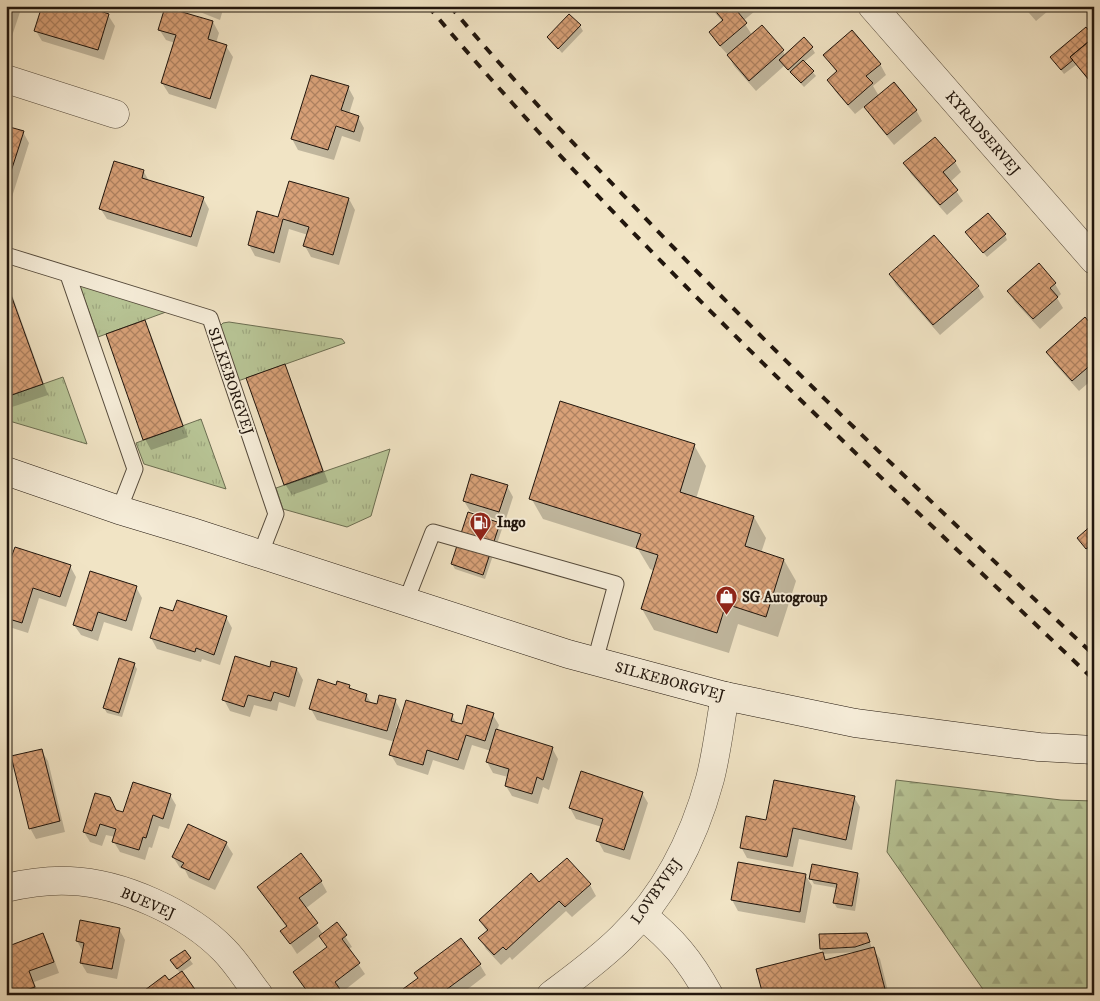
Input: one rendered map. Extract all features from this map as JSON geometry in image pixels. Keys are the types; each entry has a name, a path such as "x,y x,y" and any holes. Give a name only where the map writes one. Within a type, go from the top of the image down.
{"street":[{"name":"KYRADSERVEJ","path":"872,6 1094,260"},
{"path":"6,79 115,114"},
{"name":"SILKEBORGVEJ","path":"6,471 119,510 595,661 725,696 855,723 1038,747 1094,750"},
{"name":"LOVBYVEJ","path":"551,995 591,965 622,937 642,915 671,874 691,836 710,778 725,696"},
{"name":"BUEVEJ","path":"6,888 31,882 71,881 106,886 157,904 194,924 224,950 259,995"},
{"path":"642,915 676,945 691,964 709,995"}],"lane":[{"name":"SILKEBORGVEJ","path":"6,255 210,318 276,514 260,555"},
{"path":"68,275 135,469 119,510"},
{"path":"406,601 433,532 616,584 595,661"}],"green space":[{"path":"79,284 166,312 98,337"},
{"path":"229,322 342,339 345,343 238,381 219,327 223,323"},
{"path":"63,377 87,444 6,420 6,397"},
{"path":"201,419 226,489 144,464 136,443"},
{"path":"390,449 371,516 347,527 283,509 276,488"},
{"path":"896,780 1061,800 1094,801 1094,995 987,995 887,852"}],"building":[{"path":"6,6 13,6 6,26"},
{"path":"42,6 85,6 109,14 98,50 34,31"},
{"path":"711,6 742,6 737,11 747,23 720,46 709,32 723,20"},
{"path":"165,7 213,21 208,39 227,45 210,99 161,83 176,35 158,30"},
{"path":"569,14 581,25 558,49 547,37"},
{"path":"762,25 784,50 749,81 727,55"},
{"path":"1086,27 1094,37 1070,57 1073,60 1061,70 1050,57"},
{"path":"852,30 881,64 866,76 873,83 848,105 827,80 837,71 823,55"},
{"path":"804,37 813,47 788,70 779,60"},
{"path":"1094,37 1094,86 1070,57"},
{"path":"803,60 814,71 801,83 790,72"},
{"path":"311,75 349,86 341,110 359,116 354,132 336,126 328,150 291,139"},
{"path":"894,82 917,110 887,135 864,107"},
{"path":"6,126 24,131 6,187"},
{"path":"935,137 956,161 943,172 958,190 940,205 903,163"},
{"path":"114,161 144,170 142,178 204,197 191,237 99,209"},
{"path":"289,181 349,198 333,255 303,246 309,227 283,219 274,253 248,245 257,211 278,217"},
{"path":"988,213 1006,234 983,253 965,232"},
{"path":"934,235 979,286 933,325 889,274"},
{"path":"1039,263 1056,283 1050,288 1058,297 1033,319 1007,291"},
{"path":"6,281 43,384 6,397"},
{"path":"1085,317 1094,328 1094,362 1072,381 1046,352"},
{"path":"145,320 183,426 143,440 106,334"},
{"path":"285,364 323,471 284,485 246,378"},
{"path":"560,401 695,444 680,492 754,516 745,546 784,559 766,617 726,604 717,633 641,609 658,555 636,548 641,534 529,499"},
{"path":"471,474 508,485 499,512 463,501"},
{"path":"468,512 500,523 483,575 451,564"},
{"path":"1094,523 1094,543 1086,549 1077,538"},
{"path":"15,547 71,565 60,597 33,588 22,623 6,618 6,571"},
{"path":"90,571 137,586 126,621 98,612 92,631 73,625"},
{"path":"177,600 227,616 214,655 196,648 195,652 150,638 160,607 173,611"},
{"path":"235,656 270,667 271,661 297,668 289,697 274,692 271,701 248,695 244,707 222,700"},
{"path":"119,658 135,663 119,713 103,708"},
{"path":"318,679 336,685 337,681 350,685 349,688 367,694 365,701 377,704 379,695 396,699 387,731 309,709"},
{"path":"406,700 453,714 451,721 462,724 467,705 494,713 485,741 466,735 458,760 427,750 423,765 389,755"},
{"path":"496,729 553,747 543,780 537,777 532,794 505,786 509,769 486,762"},
{"path":"42,749 60,821 29,829 11,756"},
{"path":"581,771 643,792 624,850 596,841 603,819 569,808"},
{"path":"774,780 855,796 846,840 793,828 787,857 740,848 746,816 766,820"},
{"path":"133,782 171,794 163,819 153,815 146,838 143,837 139,850 112,842 116,829 100,824 96,836 83,832 95,793 110,797 116,810 123,812"},
{"path":"188,824 227,842 209,880 181,867 184,863 172,857"},
{"path":"301,853 322,881 299,898 318,923 290,944 280,931 287,926 257,887"},
{"path":"567,858 591,884 565,907 559,901 506,950 503,947 494,955 478,938 488,930 479,920 531,873 539,882"},
{"path":"738,862 806,874 800,912 731,900"},
{"path":"812,864 858,873 852,906 833,903 837,884 809,879"},
{"path":"80,920 120,928 112,969 80,963 84,943 76,941"},
{"path":"337,922 347,935 342,939 360,963 335,982 344,995 310,995 293,972 327,947 319,936"},
{"path":"43,933 54,962 29,971 35,987 24,991 26,995 6,995 6,971 12,968 6,947"},
{"path":"867,933 870,942 855,947 820,949 819,934"},
{"path":"461,938 481,964 439,995 407,995 403,989 418,978 414,973"},
{"path":"874,947 885,989 864,995 828,995 827,990 809,995 763,995 756,969 823,952 825,960"},
{"path":"185,950 191,958 177,969 170,960"},
{"path":"182,971 199,995 142,995 141,993 165,975 169,980"}],"railway":[{"path":"428,6 506,96 668,268 837,435 1094,680"},
{"path":"450,6 559,128 741,316 916,487 1094,655"}],"place":[{"name":"Ingo","path":"481,541"},
{"name":"SG Autogroup","path":"726,616"}]}
